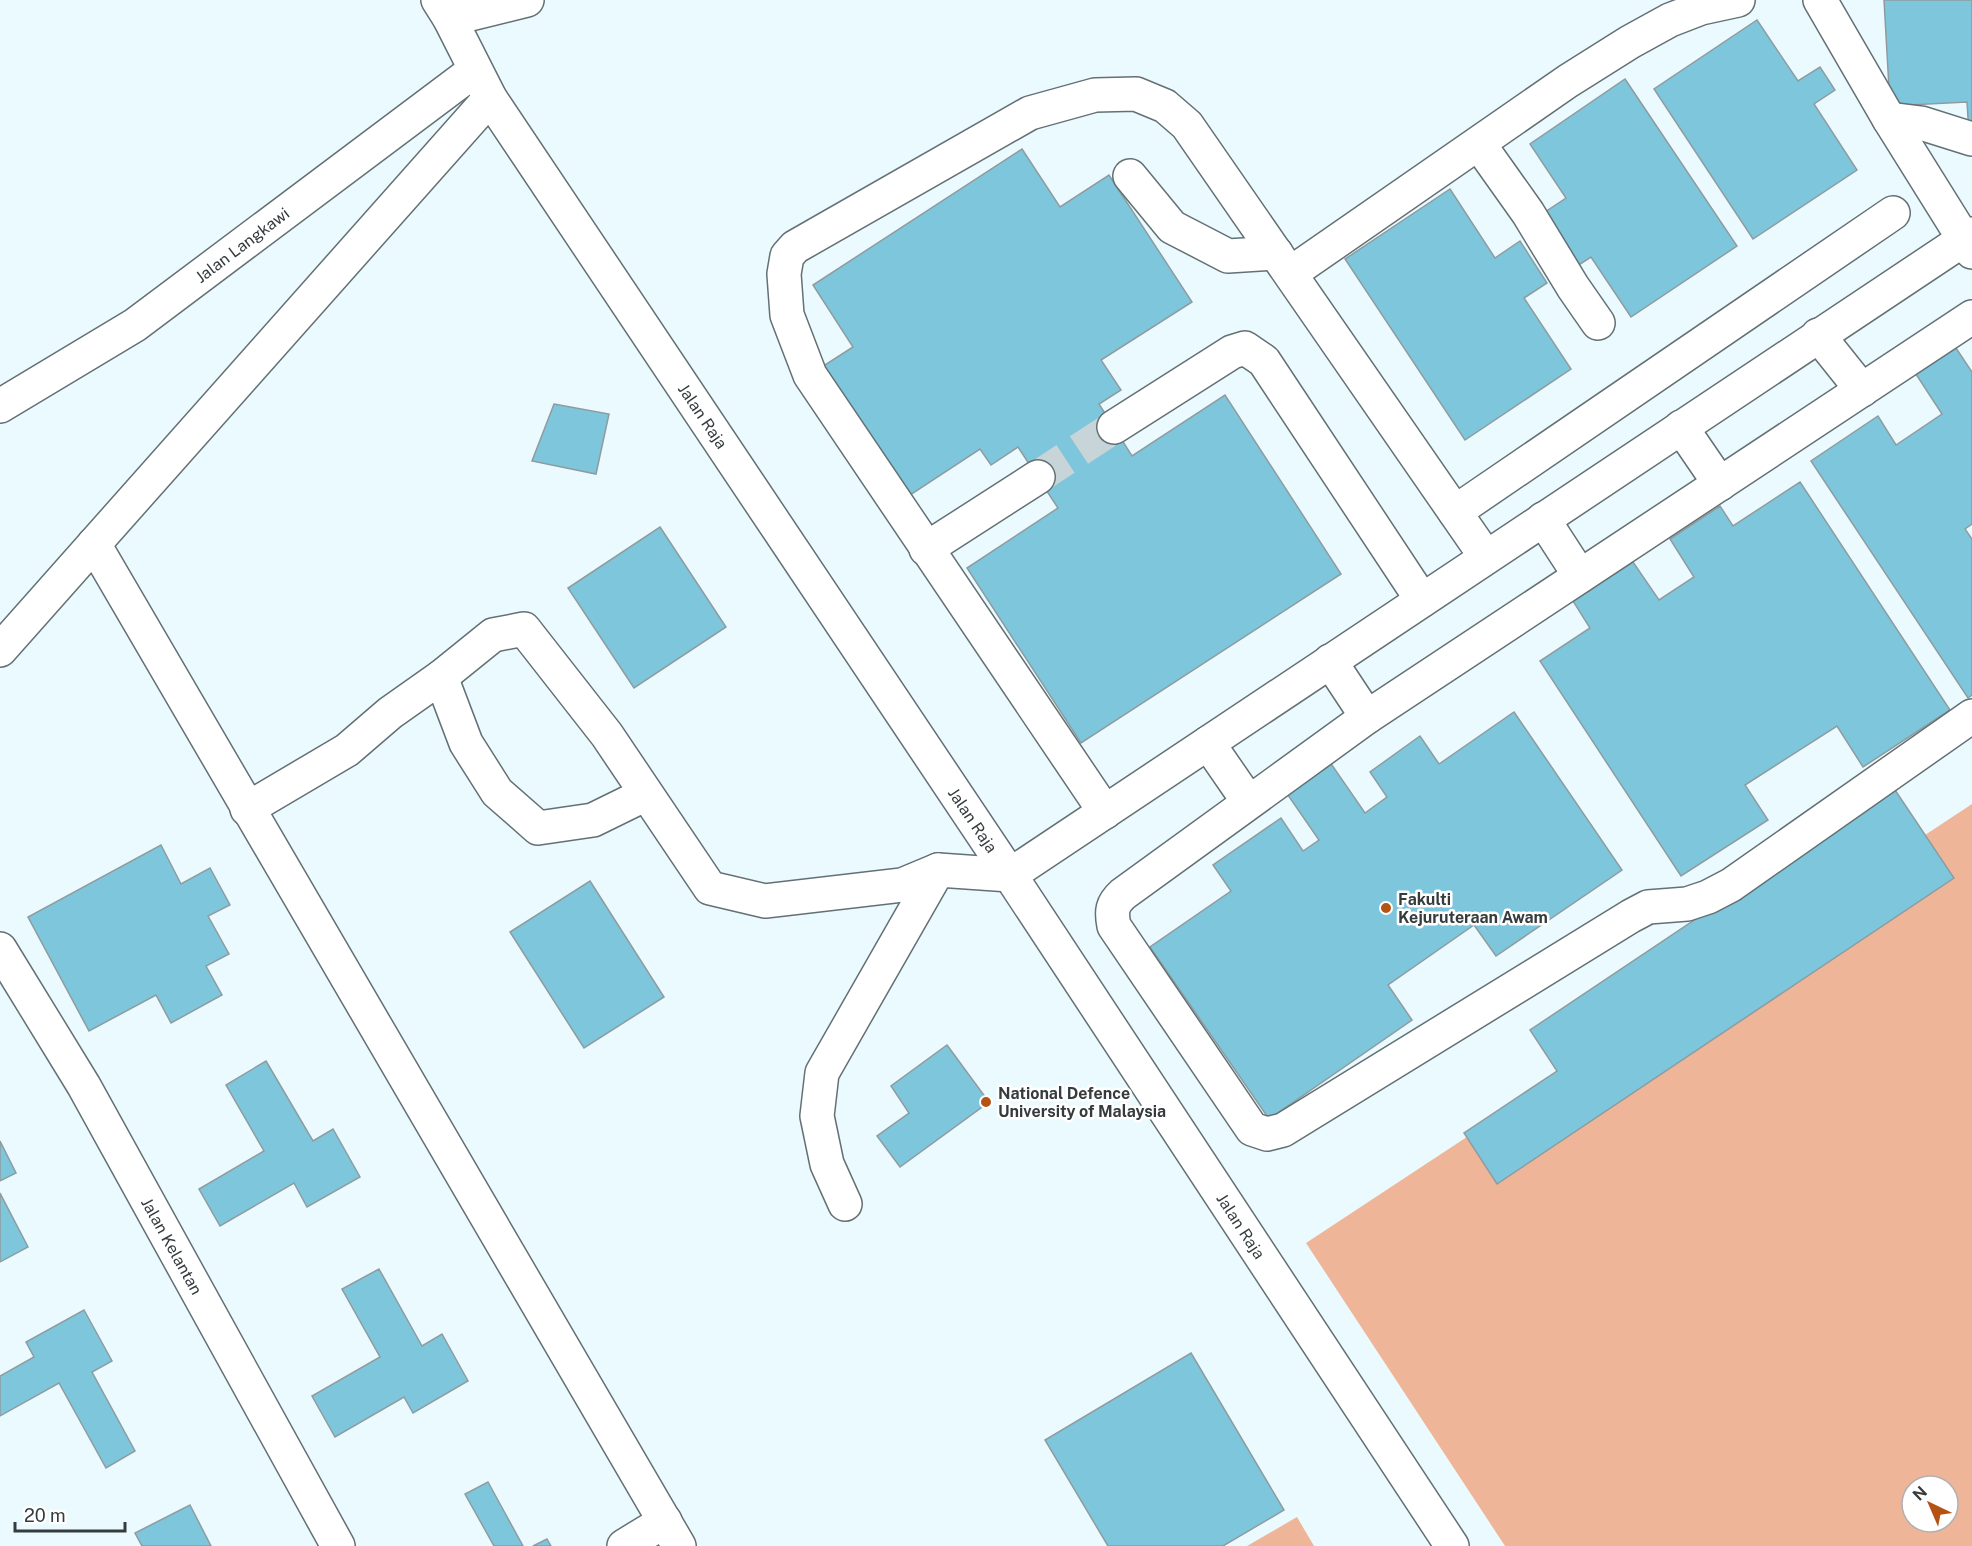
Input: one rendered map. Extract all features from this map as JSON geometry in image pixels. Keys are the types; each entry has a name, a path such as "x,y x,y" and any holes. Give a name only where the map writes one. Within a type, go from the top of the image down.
{"street":[{"path":"444,10 526,0"},
{"path":"1130,177 1172,227 1228,256 1284,263 1479,144 1568,81 1630,42 1670,20 1701,8 1738,0"},
{"path":"247,809 347,750 390,713 441,677 493,635 524,629 607,735 710,888 765,902 902,885 938,870 1010,875 1818,335 1969,242 1889,119 1820,0"},
{"name":"Jalan Raja","path":"444,10 490,98 1010,875 1452,1546"},
{"name":"Jalan Langkawi","path":"0,406 135,325 475,69"},
{"path":"1105,812 810,375 788,315 784,274 787,256 795,247 1030,113 1095,94 1136,94 1166,106 1187,126 1486,557"},
{"path":"0,650 490,98"},
{"path":"1889,119 1921,123 1972,139"},
{"path":"1479,144 1528,213 1598,323"},
{"path":"1455,512 1893,213"},
{"path":"1972,317 1367,717 1248,801 1123,894 1115,902 1111,913 1114,926 1252,1129 1267,1134 1283,1130 1293,1124 1630,916 1648,907 1687,904 1708,897 1731,885 1972,716"},
{"path":"1818,335 1862,390"},
{"path":"1114,427 1232,352 1245,348 1254,352 1264,361 1422,600"},
{"path":"1681,427 1720,484"},
{"path":"926,549 1038,477"},
{"path":"1543,519 1580,576"},
{"path":"94,544 672,1534 624,1546"},
{"path":"1330,661 1367,717"},
{"path":"441,677 466,743 497,792 538,828 593,820 646,794"},
{"path":"1208,742 1248,801"},
{"path":"845,1203 827,1164 817,1116 822,1073 938,870"},
{"name":"Jalan Kelantan","path":"0,950 84,1086 338,1546"}],"shaded area":[{"path":"1972,804 1972,1546 1505,1546 1306,1243"},
{"path":"1297,1517 1314,1546 1247,1546"}],"building":[{"path":"1884,0 1972,0 1972,134 1969,134 1967,102 1890,106"},
{"path":"1757,20 1798,81 1820,67 1835,90 1814,104 1857,170 1753,239 1654,89"},
{"path":"1625,79 1737,246 1631,317 1591,257 1571,270 1536,218 1566,198 1530,144"},
{"path":"1022,149 1060,207 1109,175 1192,302 1101,360 1121,390 1099,404 1132,456 1225,395 1341,574 1081,743 967,568 1058,508 1018,447 991,465 980,449 898,503 814,372 853,347 813,285"},
{"path":"1450,189 1495,258 1520,241 1547,283 1524,298 1571,369 1465,440 1345,259"},
{"path":"1948,336 1972,372 1972,524 1965,529 1972,539 1972,695 1968,698 1811,461 1878,416 1896,445 1942,414 1908,362"},
{"path":"554,404 609,414 596,474 532,461"},
{"path":"1800,482 1950,710 1863,767 1837,726 1745,785 1768,820 1681,876 1540,661 1590,628 1573,601 1633,562 1659,600 1694,577 1670,539 1720,506 1733,526"},
{"path":"660,527 726,627 634,688 568,588"},
{"name":"Fakulti Kejuruteraan Awam","path":"1514,712 1622,870 1496,956 1474,925 1388,985 1412,1020 1269,1119 1150,947 1231,891 1213,865 1281,818 1303,851 1319,840 1281,785 1325,755 1365,813 1387,797 1370,772 1420,736 1439,764"},
{"path":"1893,787 1954,878 1497,1184 1464,1133 1557,1071 1530,1030"},
{"path":"161,845 181,884 210,868 230,905 208,916 229,954 206,966 222,995 171,1023 156,995 89,1031 28,917"},
{"path":"590,881 664,997 584,1048 510,932"},
{"path":"947,1045 989,1102 900,1167 877,1136 909,1113 891,1086"},
{"path":"266,1061 313,1141 333,1129 360,1177 307,1207 294,1183 220,1226 199,1189 264,1151 226,1085"},
{"path":"0,1141 16,1173 0,1181"},
{"path":"0,1193 28,1247 0,1262"},
{"path":"379,1269 422,1346 442,1334 468,1381 413,1413 404,1397 335,1437 312,1396 380,1357 342,1289"},
{"path":"84,1310 112,1361 92,1372 135,1451 106,1468 59,1383 0,1416 0,1376 34,1357 26,1342"},
{"path":"1191,1353 1284,1510 1223,1546 1108,1546 1045,1440"},
{"path":"488,1482 523,1546 494,1546 465,1494"},
{"path":"190,1505 211,1546 142,1546 135,1533"},
{"path":"547,1539 551,1546 533,1546"}],"tunnel":[{"path":"1038,477 1114,427"}],"place":[{"name":"Fakulti Kejuruteraan Awam","path":"1386,908"},
{"name":"National Defence University of Malaysia","path":"986,1102"}]}
